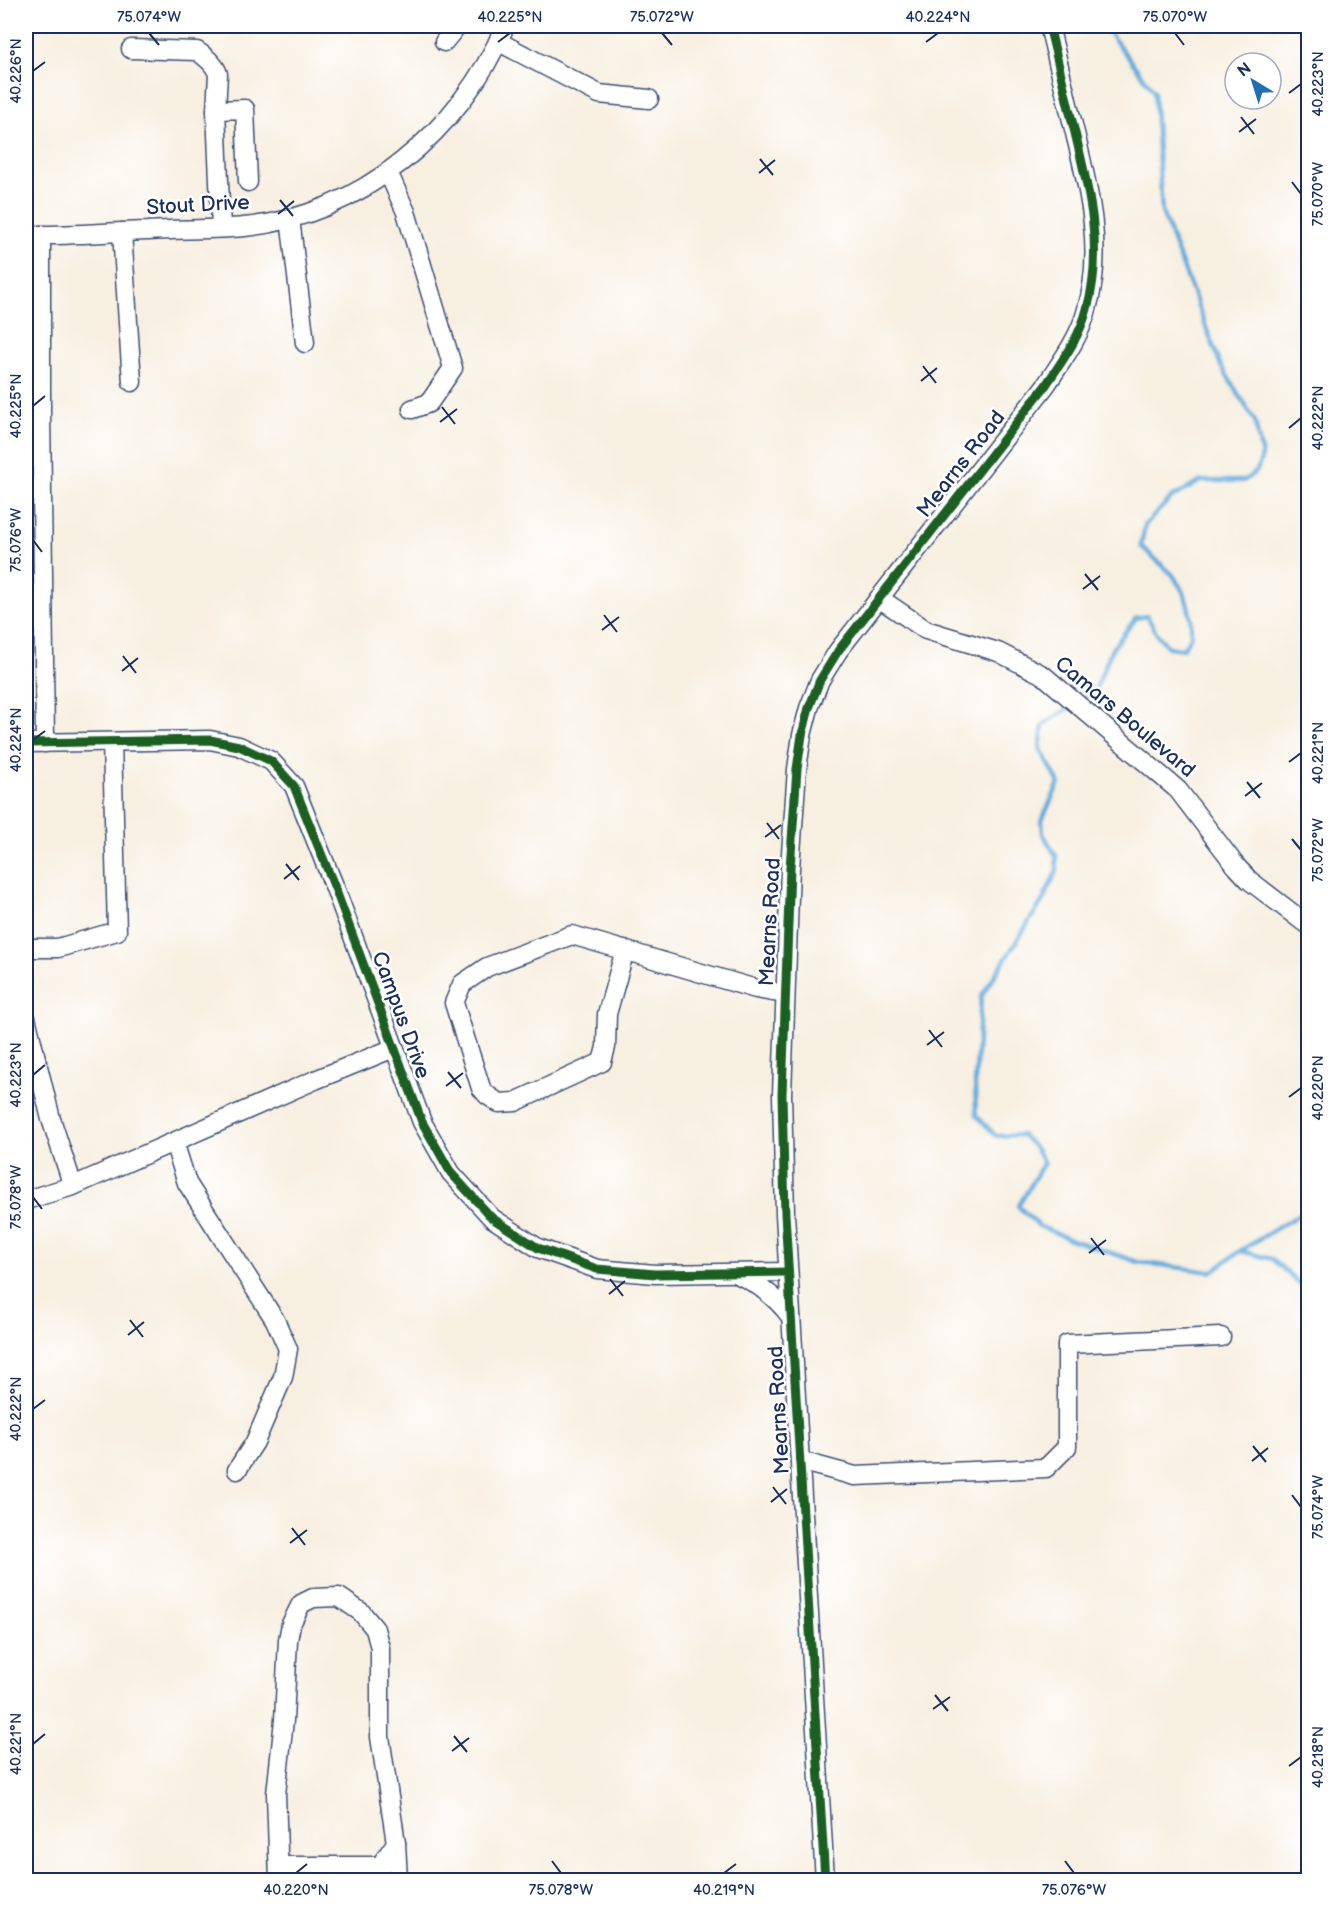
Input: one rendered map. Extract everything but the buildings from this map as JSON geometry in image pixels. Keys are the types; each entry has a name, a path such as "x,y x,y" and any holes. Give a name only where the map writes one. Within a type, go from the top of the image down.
{"street":[{"path":"444,42 457,26"},
{"name":"Mearns Road","path":"825,1881 788,1272 782,1095 790,868 797,769 809,708 820,680 838,651 1046,386 1075,340 1087,310 1092,289 1095,243 1092,210 1049,26"},
{"path":"502,34 599,94 649,99"},
{"name":"Stout Drive","path":"33,235 245,227 290,218 340,200 388,172 423,145 444,123 476,82 502,34"},
{"path":"131,49 197,51 205,56 216,69 218,74 216,110 221,228"},
{"path":"216,110 245,109 248,182"},
{"path":"388,172 406,212 453,368 429,403 412,409"},
{"path":"290,218 305,343"},
{"path":"122,232 132,382"},
{"path":"33,235 41,410 45,743"},
{"name":"Camars Boulevard","path":"879,598 926,630 998,652 1043,675 1178,790 1249,880 1307,922"},
{"name":"Campus Drive","path":"26,743 210,740 239,746 271,761 294,786 422,1122 451,1173 492,1218 538,1248 597,1269 656,1274 788,1272"},
{"path":"26,948 58,948 117,931 112,742"},
{"path":"625,950 607,1014 606,1047 602,1062 514,1101 499,1103 487,1095 481,1088 454,1003 462,984 486,967 572,935 625,950 756,989 785,994"},
{"path":"26,1018 51,1119 73,1186"},
{"name":"Campus Drive","path":"26,1200 73,1186 315,1080 394,1048"},
{"path":"174,1142 187,1183 269,1311 288,1348 283,1377 255,1442 237,1470"},
{"path":"732,1273 755,1282 770,1293 791,1317"},
{"path":"800,1461 855,1476 1046,1468 1067,1447 1067,1344 1221,1337"},
{"path":"396,1843 380,1866 279,1874 276,1794 284,1720 288,1640 291,1624 301,1604 313,1598 339,1597 361,1612 375,1629 380,1648 380,1737 396,1843 398,1881"}],"waterway":[{"path":"1080,700 1095,690 1112,649 1136,618 1147,616 1157,634 1168,647 1183,649 1191,636 1191,618 1185,595 1173,575 1141,546 1145,525 1171,498 1201,481 1244,481 1257,471 1262,456 1255,421 1221,366 1162,212 1154,91 1104,26"},
{"path":"1073,705 1043,725 1040,748 1059,783 1042,820 1043,834 1056,856 1057,870 1043,900 981,997 975,1082 976,1115 996,1136 1022,1135 1035,1148 1044,1163 1018,1206 1039,1226 1067,1238 1138,1262 1211,1272 1240,1251 1308,1209"},
{"path":"1240,1251 1272,1259 1308,1291"}],"cycle path":[{"path":"825,1880 785,1214 782,1095 790,868 797,769 809,708 820,680 838,651 1046,385 1070,348 1084,319 1092,287 1093,220 1085,176 1049,26"},
{"path":"26,743 210,740 239,746 271,761 294,786 335,888 422,1122 451,1173 492,1218 538,1248 597,1269 655,1274 788,1272"}]}
